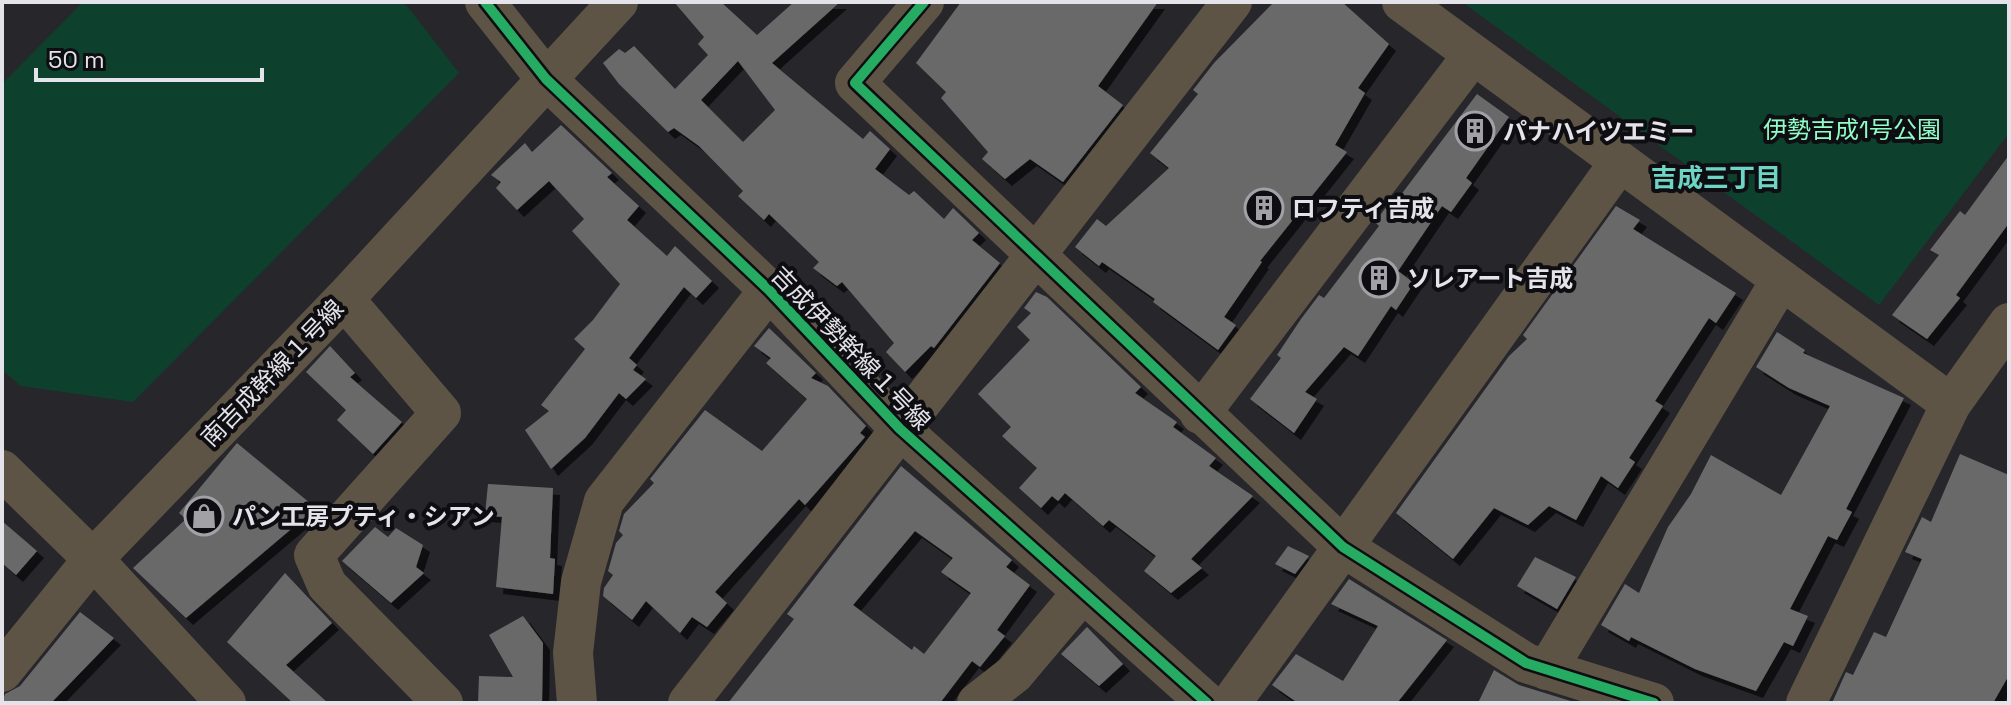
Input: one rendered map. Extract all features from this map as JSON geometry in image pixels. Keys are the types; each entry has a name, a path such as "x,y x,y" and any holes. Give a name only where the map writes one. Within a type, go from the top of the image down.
{"street":[{"name":"吉成伊勢幹線１号線","path":"485,2 546,79 769,290 900,429 1207,703"},
{"name":"南吉成幹線１号線","path":"2,672 93,559 344,299 618,2"},
{"path":"924,2 855,83 1343,547 1526,663 1654,703"},
{"path":"688,703 1232,2"},
{"path":"1402,2 1951,404"},
{"path":"1200,414 1472,56"},
{"path":"1231,703 1619,163"},
{"path":"1547,670 1781,280"},
{"path":"577,703 573,653 581,582 604,501 769,290"},
{"path":"344,299 441,413 314,555 327,585 443,703"},
{"path":"1806,703 1951,404 2009,323"},
{"path":"2,470 93,559 206,696"},
{"path":"977,703 1014,674 1083,592"}],"green space":[{"path":"83,2 404,2 459,73 133,402 21,386 2,370 2,84"},
{"name":"伊勢吉成1号公園","path":"1462,2 2009,2 2009,133 1879,305"}],"building":[{"path":"674,2 721,2 757,35 794,2 840,2 772,63 863,139 870,131 890,149 875,169 909,195 914,191 944,219 953,208 979,233 972,240 1000,263 934,348 931,346 905,372 886,352 894,343 842,282 837,286 813,268 819,262 769,214 764,220 738,196 743,191 699,146 674,128 668,132 619,84 603,63 619,49 625,53 634,46 675,89 708,55 698,44 704,37","holes":["738,61 775,110 743,142 701,100"]},
{"path":"961,2 1158,2 1098,86 1123,105 1063,182 1030,159 1005,179 982,159 988,152 941,98 946,92 916,63"},
{"path":"1274,2 1342,2 1389,44 1358,88 1365,93 1335,145 1347,152 1260,261 1224,317 1236,325 1218,350 1153,302 1155,299 1102,262 1099,266 1075,247 1097,219 1106,226 1169,168 1150,153 1198,94 1193,90 1214,63"},
{"path":"1477,94 1509,117 1466,178 1472,183 1451,212 1442,206 1398,271 1414,283 1396,310 1391,306 1358,356 1344,347 1305,392 1317,399 1294,433 1250,399 1281,358 1277,355 1301,319 1319,295 1324,298 1379,226 1375,222 1390,202 1394,204"},
{"path":"561,125 612,173 607,177 639,206 627,220 667,256 675,246 712,281 696,298 684,287 629,358 637,365 633,370 646,379 626,399 619,393 585,438 551,469 525,430 549,411 541,405 585,349 574,339 620,284 572,231 584,219 549,181 517,210 496,188 501,182 491,175 525,143 532,152"},
{"path":"2009,155 2009,223 1956,295 1960,298 1927,339 1892,315 1939,255 1930,250 1960,211 1965,215"},
{"path":"1616,206 1640,220 1633,229 1736,293 1716,323 1709,318 1655,401 1663,406 1629,458 1635,462 1618,488 1601,476 1576,520 1549,506 1528,525 1494,508 1453,559 1396,513 1509,356 1527,339 1523,335"},
{"path":"1036,292 1047,297 1141,387 1135,393 1177,422 1173,427 1216,458 1209,466 1253,496 1191,559 1202,568 1171,593 1144,571 1156,556 1109,520 1103,526 1065,493 1058,501 1052,496 1041,508 1019,488 1037,468 1002,436 1011,427 978,394 1030,340 1017,327 1031,313 1024,308"},
{"path":"769,328 816,373 811,378 828,386 866,426 860,433 865,437 805,505 799,499 715,592 727,603 707,627 692,617 680,633 646,601 632,620 603,596 604,588 613,575 608,571 616,543 623,535 619,531 624,514 654,483 650,479 705,410 762,451 807,399 766,363 771,358 754,346"},
{"path":"1777,332 1805,350 1803,353 1904,398 1846,509 1852,512 1837,540 1828,536 1790,609 1808,616 1793,646 1784,642 1756,691 1695,669 1631,637 1629,641 1601,625 1625,584 1639,593 1668,527 1691,494 1711,455 1781,495 1830,406 1789,388 1756,367"},
{"path":"330,346 355,373 350,377 402,422 373,454 337,420 346,410 306,372"},
{"path":"237,443 316,508 186,618 133,568 186,519 179,513"},
{"path":"1960,454 2009,475 2009,675 1993,703 1832,703 1846,672 1853,675 1874,632 1886,637 1922,559 1905,552 1922,517 1931,522"},
{"path":"901,466 1012,560 1006,567 1030,585 997,630 1005,636 980,667 972,661 940,703 728,703 794,619 787,614","holes":["915,531 953,558 941,572 971,593 924,654 914,646 912,650 853,605"]},
{"path":"488,484 553,488 550,558 555,559 553,594 496,587 502,517 485,515"},
{"path":"2,521 37,551 16,575 2,563"},
{"path":"375,527 388,537 396,528 423,545 416,567 424,573 391,603 342,561"},
{"path":"1288,546 1309,556 1295,574 1275,564"},
{"path":"1535,557 1576,577 1557,609 1517,586"},
{"path":"285,573 332,623 286,665 328,703 293,703 227,642"},
{"path":"1349,579 1447,640 1397,703 1298,703 1272,685 1296,654 1343,681 1378,626 1331,604"},
{"path":"80,612 114,638 51,703 2,703 5,694 20,686"},
{"path":"523,616 543,643 542,703 478,703 479,676 513,677 489,635"},
{"path":"1087,627 1123,664 1099,686 1061,654"},
{"path":"1494,670 1519,685 1577,703 1478,703"}],"cycle path":[{"path":"485,2 546,79 769,290 900,429 1207,703"},
{"path":"924,2 855,83 1343,547 1526,663 1654,703"}],"place":[{"name":"パナハイツエミー","path":"1475,131"},
{"name":"ロフティ吉成","path":"1264,208"},
{"name":"ソレアート吉成","path":"1379,278"},
{"name":"パン工房プティ・シアン","path":"204,516"}],"district":[{"name":"吉成三丁目","path":"1716,178"}]}
